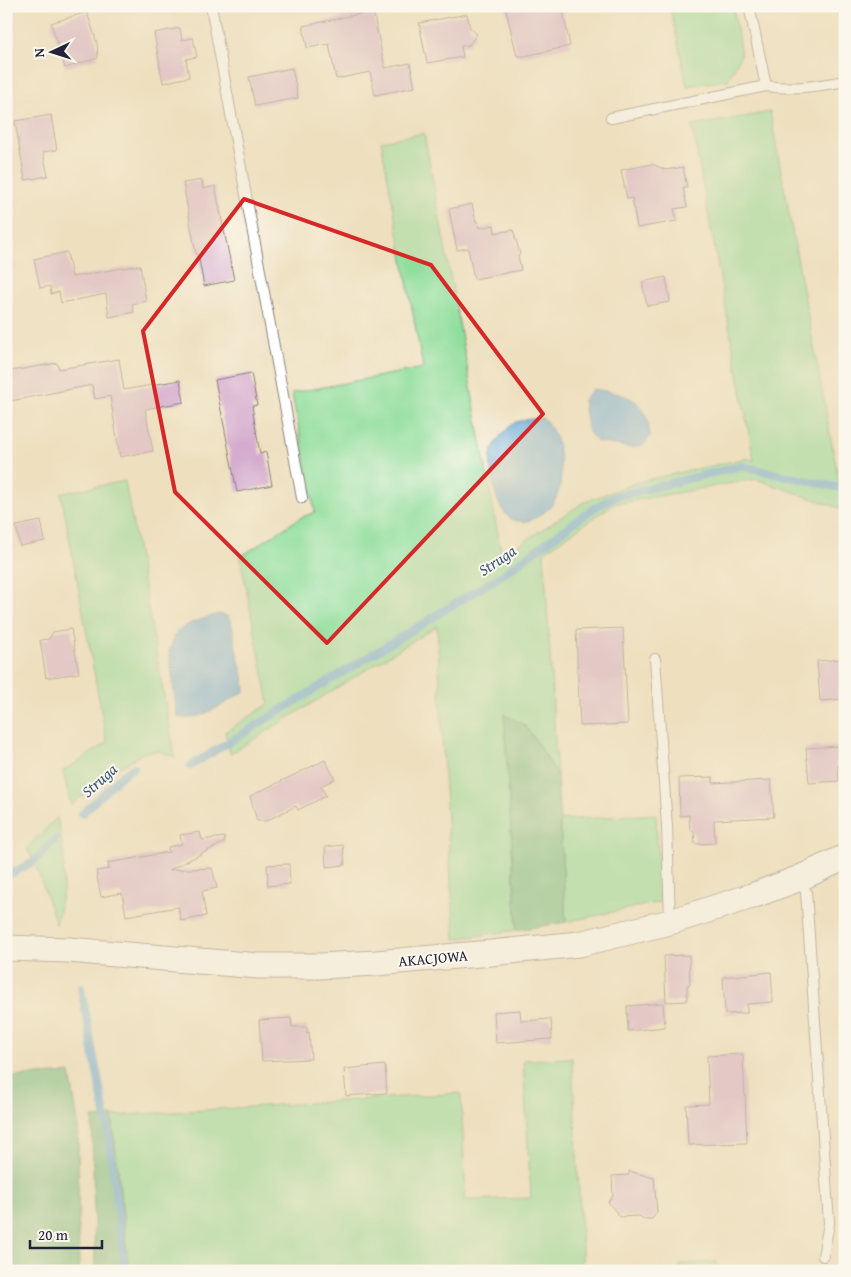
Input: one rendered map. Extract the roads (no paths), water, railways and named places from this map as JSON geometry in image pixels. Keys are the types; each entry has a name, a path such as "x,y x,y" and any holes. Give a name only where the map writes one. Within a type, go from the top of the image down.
{"street":[{"name":"AKACJOWA","path":"6,948 68,950 259,966 320,966 482,954 579,944 670,922 752,896 800,878 845,857"}],"lane":[{"path":"210,6 302,498"},
{"path":"750,6 766,86"},
{"path":"610,118 766,86 810,88 845,81"},
{"path":"655,660 667,826 670,922"},
{"path":"800,878 806,892 829,1223 823,1256"}],"water":[{"path":"593,389 625,396 640,405 645,413 650,436 644,445 632,448 597,442 587,430 583,400"},
{"path":"543,418 558,444 561,475 560,486 554,502 547,511 531,520 522,522 508,516 502,510 498,501 491,466 492,451 502,435 516,422"},
{"path":"218,614 227,616 232,626 245,691 202,715 193,718 177,716 169,651 177,631 191,623"}],"waterway":[{"name":"Struga","path":"190,766 502,575 591,510 614,497 741,466 845,489"},
{"name":"Struga","path":"82,814 119,778 134,767"},
{"name":"Struga","path":"7,876 33,862 56,839"},
{"path":"81,988 108,1131 125,1271"}]}
